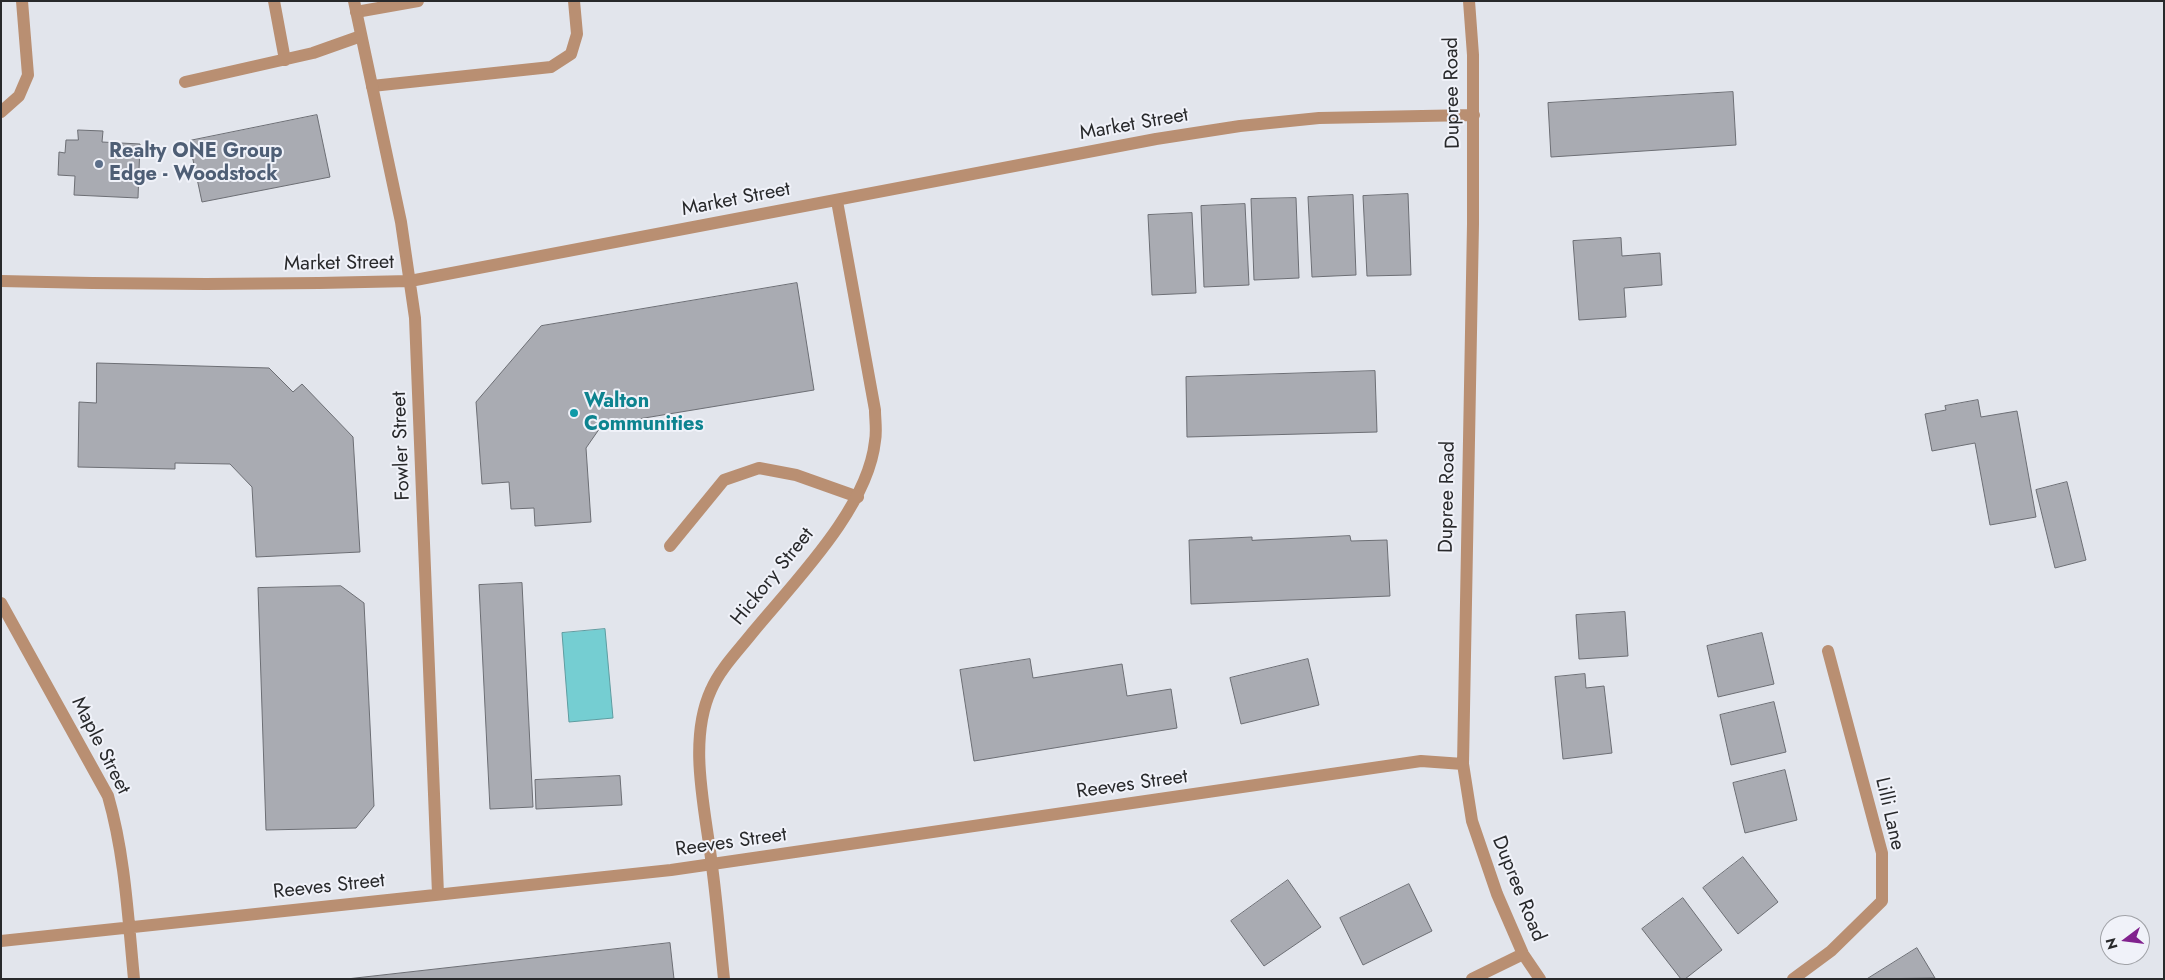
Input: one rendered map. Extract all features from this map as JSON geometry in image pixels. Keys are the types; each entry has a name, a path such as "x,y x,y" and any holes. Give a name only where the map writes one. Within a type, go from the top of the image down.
{"street":[{"path":"1,112 19,96 28,75 22,1"},
{"path":"274,1 286,60"},
{"path":"355,6 418,1"},
{"path":"372,86 551,67 571,54 578,34 574,1"},
{"name":"Dupree Road","path":"1469,1 1473,55 1474,115 1463,764 1472,821 1497,894 1523,954 1540,979"},
{"name":"Fowler Street","path":"355,6 400,222 410,280 418,376 438,894"},
{"path":"185,82 313,53 361,36"},
{"name":"Market Street","path":"1,281 153,285 323,284 410,280 837,201 1146,141 1240,126 1319,118 1474,115"},
{"name":"Hickory Street","path":"724,979 712,865 702,797 700,723 710,691 727,664 838,527 858,497 869,468 875,441 875,410 837,201"},
{"path":"670,546 724,480 759,468 796,475 858,497"},
{"name":"Maple Street","path":"1,603 108,796 117,827 134,979"},
{"name":"Lilli Lane","path":"1792,979 1831,950 1882,901 1882,853 1828,651"},
{"name":"Reeves Street","path":"1,941 712,865 1421,762 1463,764"},
{"path":"1472,979 1523,954"}],"water":[{"path":"605,629 613,718 569,722 562,633"}],"building":[{"path":"1733,92 1736,145 1551,157 1548,103"},
{"path":"317,115 330,177 202,202 189,141"},
{"name":"Realty ONE Group Edge - Woodstock","path":"78,130 103,131 102,142 140,144 138,198 74,195 75,176 58,175 59,152 65,153 66,140 78,140"},
{"path":"1408,194 1411,275 1367,276 1363,196"},
{"path":"1353,195 1356,275 1312,277 1308,197"},
{"path":"1296,198 1299,278 1254,280 1251,199"},
{"path":"1245,204 1249,285 1204,287 1201,206"},
{"path":"1192,213 1196,293 1152,295 1148,215"},
{"path":"1621,238 1622,256 1660,253 1662,285 1624,288 1626,317 1579,320 1573,241"},
{"name":"Walton Communities","path":"797,283 814,390 602,425 586,448 591,522 535,526 534,508 511,509 509,482 482,484 476,402 541,326"},
{"path":"97,363 269,368 293,392 302,384 353,437 360,552 256,557 252,487 230,464 175,463 175,469 78,467 79,402 96,403"},
{"path":"1375,371 1377,432 1187,437 1186,377"},
{"path":"1978,400 1981,417 2017,411 2036,517 1990,525 1975,443 1932,451 1925,414 1946,410 1945,406"},
{"path":"2067,482 2086,560 2055,568 2036,490"},
{"path":"1350,536 1351,541 1387,540 1390,596 1191,604 1189,540 1252,537 1252,540"},
{"path":"522,583 533,807 490,809 479,585"},
{"path":"341,586 364,603 374,806 356,828 266,830 258,588"},
{"path":"1625,612 1628,656 1579,659 1576,615"},
{"path":"1762,633 1774,684 1718,697 1707,646"},
{"path":"1030,659 1033,678 1122,664 1127,696 1171,689 1177,728 974,761 960,670"},
{"path":"1308,659 1319,705 1241,724 1230,678"},
{"path":"1585,674 1586,688 1604,686 1612,753 1563,759 1555,677"},
{"path":"1774,702 1786,752 1731,765 1720,715"},
{"path":"1785,770 1797,820 1745,833 1733,783"},
{"path":"620,776 622,805 536,809 535,780"},
{"path":"1743,857 1778,902 1738,934 1703,888"},
{"path":"1288,880 1321,927 1264,966 1231,921"},
{"path":"1409,884 1432,931 1363,965 1340,918"},
{"path":"1683,898 1722,950 1685,979 1681,979 1642,929"},
{"path":"670,943 674,979 347,979"},
{"path":"1917,948 1935,978 1867,979"}],"place":[{"name":"Realty ONE Group Edge - Woodstock","path":"99,164"},
{"name":"Walton Communities","path":"574,413"}]}
